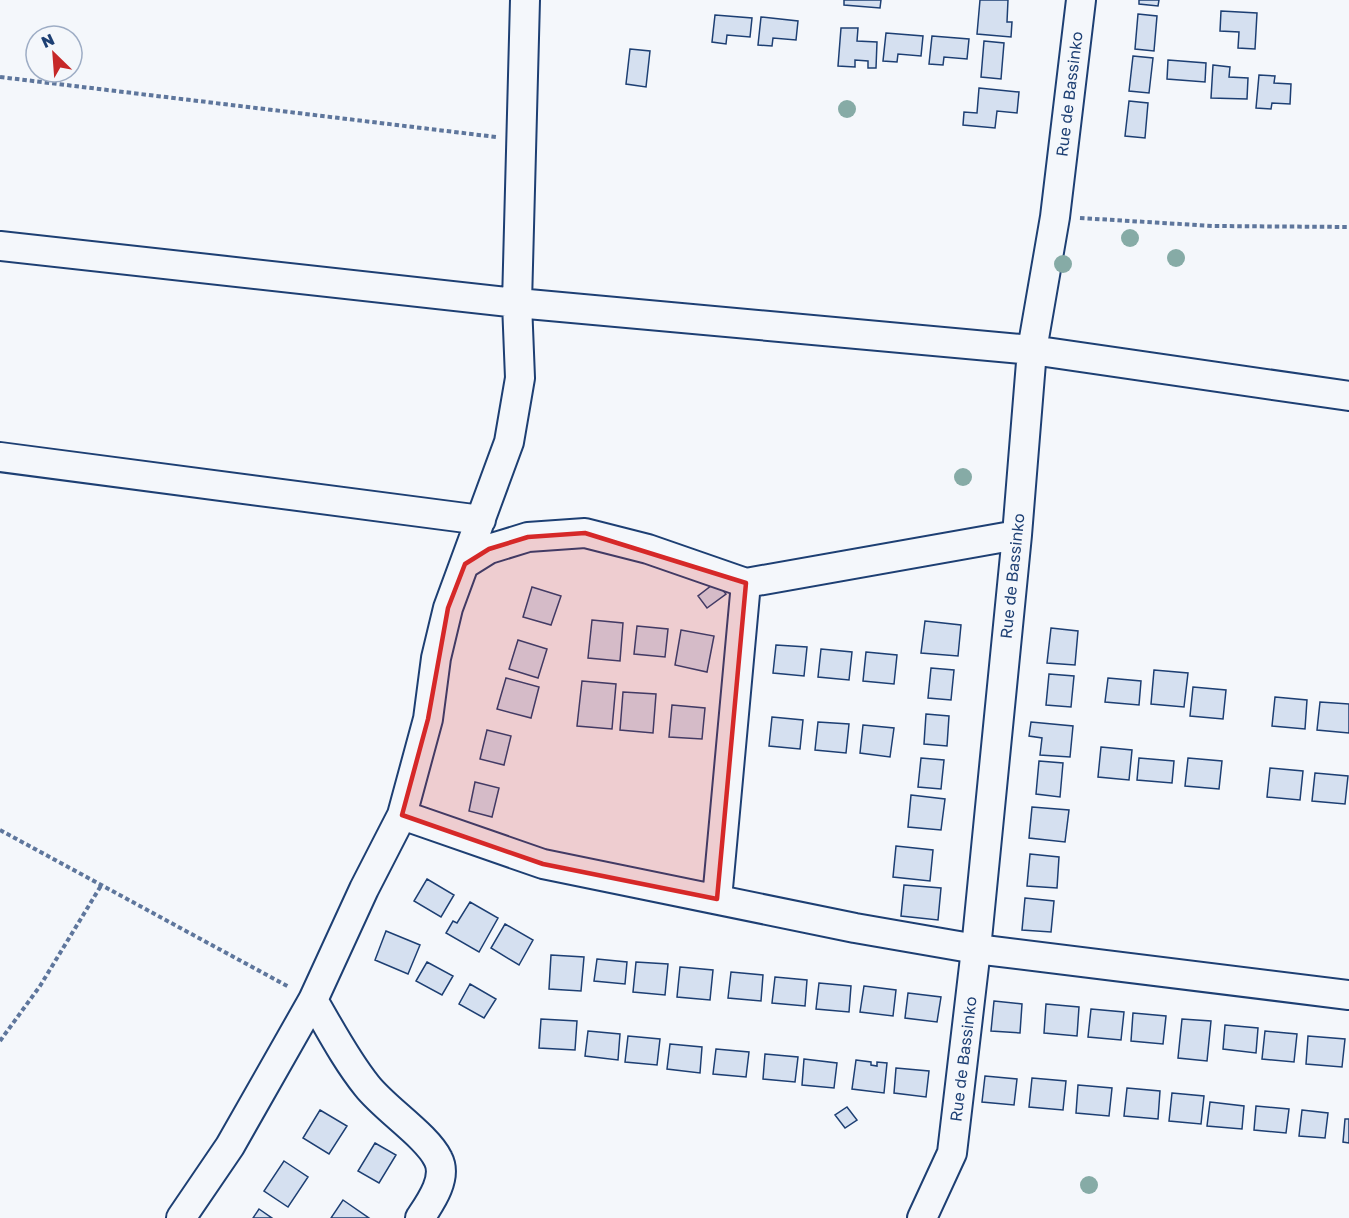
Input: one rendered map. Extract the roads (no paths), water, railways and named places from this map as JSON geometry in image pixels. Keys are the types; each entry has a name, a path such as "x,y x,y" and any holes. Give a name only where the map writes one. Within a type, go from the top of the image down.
{"street":[{"path":"181,1218 230,1146 313,1000 364,889 402,815 428,719 436,658 448,608 509,442 520,378 516,303 523,140 525,0"},
{"name":"Rue de Bassinko","path":"922,1218 952,1153 976,949 1017,535 1032,350 1055,217 1081,0"},
{"path":"0,246 516,303 1032,350 1349,396"},
{"path":"0,457 481,520"},
{"path":"465,564 489,549 528,537 585,533 648,549 746,583 1017,535"},
{"path":"717,899 746,583"},
{"path":"402,815 543,864 855,928 976,949 1349,995"},
{"path":"313,1000 346,1058 367,1087 428,1145 439,1160 441,1176 432,1200 420,1218"}]}
